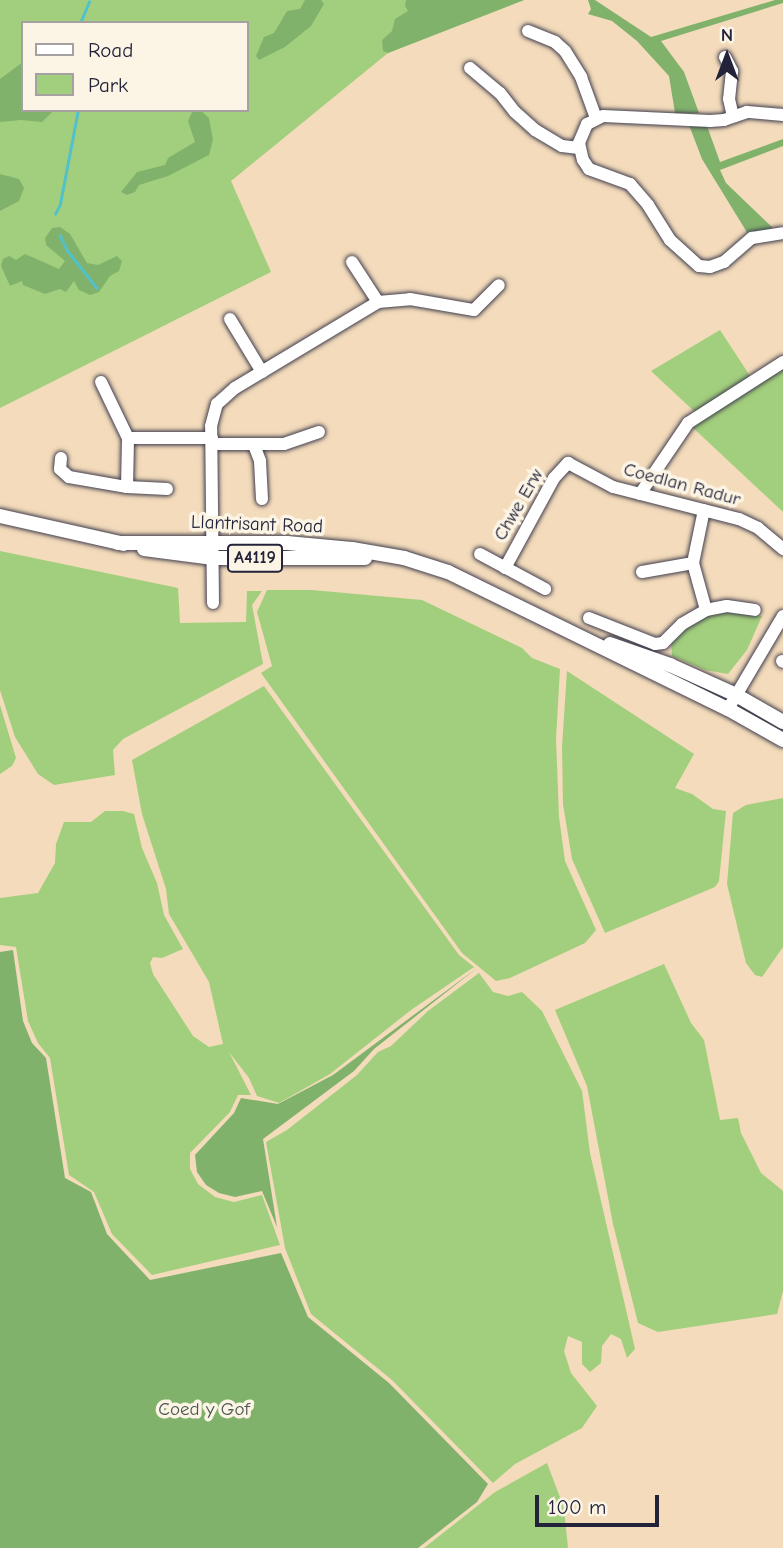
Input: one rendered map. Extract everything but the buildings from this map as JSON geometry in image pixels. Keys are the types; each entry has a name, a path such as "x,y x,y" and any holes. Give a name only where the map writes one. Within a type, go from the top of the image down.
{"main road":[{"name":"Llantrisant Road","path":"0,516 118,543 213,550 324,546 394,556 448,572 728,709 783,740"},
{"name":"Llantrisant Road","path":"578,635 670,665 736,695 783,722"}],"street":[{"path":"528,31 555,42 565,51 581,77 596,118"},
{"path":"725,57 733,71 729,99 733,116"},
{"path":"470,68 500,93 515,112 535,130 562,146 579,148"},
{"path":"783,115 747,112 710,121 609,115 596,118 584,129 579,148 589,169 630,184 648,205 670,240 699,266 710,267 724,262 752,238 783,233"},
{"path":"352,262 378,302"},
{"path":"213,603 212,441 213,413 217,404 235,388 378,302 410,299 474,310 499,285"},
{"path":"230,319 262,372"},
{"path":"640,494 688,423 783,362"},
{"path":"101,382 128,438 127,487"},
{"path":"128,438 254,445 284,444 319,432"},
{"path":"254,445 260,461 262,499"},
{"path":"61,458 60,470 69,477 127,487 167,489"},
{"name":"Coedlan Radur","path":"569,463 613,487 739,519 758,528 783,549"},
{"name":"Chwe Erw","path":"505,568 554,478 569,463"},
{"path":"704,510 693,563 706,610"},
{"name":"Chwe Erw","path":"480,554 545,589"},
{"path":"642,572 693,563"},
{"path":"589,618 655,644 663,643 682,624 706,610 727,606 755,610"},
{"path":"728,709 783,616"}],"green space":[{"path":"0,0 524,0 388,53 231,181 271,272 0,408"},
{"path":"305,0 321,0 324,4 311,26 285,47 259,60 256,56 264,37 274,33 287,11 300,9"},
{"path":"406,0 524,0 388,53 383,51 382,40 392,31 395,19 408,11"},
{"path":"588,0 595,0 651,37 775,0 783,0 783,3 661,41 684,72 699,113 675,113 669,76 637,41 612,21 588,14 591,9"},
{"path":"21,63 21,112 52,112 42,122 0,122 0,79"},
{"path":"192,112 202,112 209,118 213,140 209,155 168,176 139,185 135,192 127,195 121,192 137,172 165,165 168,158 195,142 188,121"},
{"path":"689,125 707,126 720,162 783,139 783,146 720,170 726,183 774,229 748,234 702,159"},
{"path":"0,174 19,179 24,188 19,201 0,211"},
{"path":"60,227 70,234 87,263 98,265 117,256 122,261 119,271 110,276 99,292 90,295 79,290 74,281 66,292 60,289 45,294 23,285 22,281 10,286 1,266 3,259 9,256 16,260 25,254 59,269 65,261 46,245 45,238 52,228"},
{"path":"720,330 752,379 696,413 651,371"},
{"path":"783,365 783,512 690,425"},
{"path":"0,551 178,588 180,623 246,622 247,591 262,591 252,605 263,664 123,739 113,750 115,775 54,785 38,774 15,737 0,690"},
{"path":"267,590 312,590 422,600 522,648 532,658 560,669 556,739 559,817 565,861 596,930 585,943 510,978 496,981 462,953 261,673 272,666 257,612"},
{"path":"731,610 762,616 747,650 728,674 705,670 672,656 671,641 699,618"},
{"path":"567,671 694,754 675,788 692,794 713,809 726,811 719,881 715,887 605,933 572,859 563,804 562,747"},
{"path":"264,686 459,955 474,967 411,1010 330,1074 279,1103 257,1096 249,1078 229,1052 251,1095 238,1095 230,1112 190,1153 190,1169 198,1184 215,1197 234,1202 262,1195 280,1245 152,1275 112,1234 94,1192 69,1175 50,1058 38,1043 28,1021 16,947 0,945 0,898 38,893 55,863 56,844 64,822 91,822 105,811 134,814 142,848 157,883 164,915 183,949 162,958 153,957 150,963 153,974 193,1036 209,1047 223,1044 209,982 169,914 166,889 142,814 132,760"},
{"path":"0,705 16,758 12,766 0,774"},
{"path":"783,798 783,947 762,977 755,975 746,963 727,884 733,813 746,805"},
{"name":"Coed y Gof","path":"13,950 23,1021 32,1043 46,1058 65,1178 91,1192 107,1234 150,1280 281,1253 308,1317 389,1383 488,1484 477,1502 418,1548 0,1548 0,952"},
{"path":"664,964 691,1023 704,1040 720,1120 738,1118 741,1133 761,1173 783,1191 783,1291 777,1314 658,1332 638,1323 613,1224 587,1086 555,1010"},
{"path":"477,968 374,1049 354,1071 263,1139 277,1227 262,1191 235,1197 219,1193 206,1185 197,1172 195,1155 234,1113 241,1098 278,1104 333,1075"},
{"path":"479,973 493,992 508,996 522,992 542,1011 582,1091 590,1153 635,1349 627,1358 621,1339 611,1334 602,1346 601,1363 590,1372 582,1364 582,1342 568,1336 564,1351 571,1373 597,1406 582,1428 515,1464 493,1483 392,1380 311,1314 285,1248 266,1142 287,1130 357,1075 378,1052 391,1046 428,1011"},
{"path":"547,1463 564,1508 568,1548 424,1548 495,1492"}],"waterway":[{"path":"81,21 89,2"},
{"path":"55,214 60,204 78,112"},
{"path":"60,235 67,250 97,288"}]}
